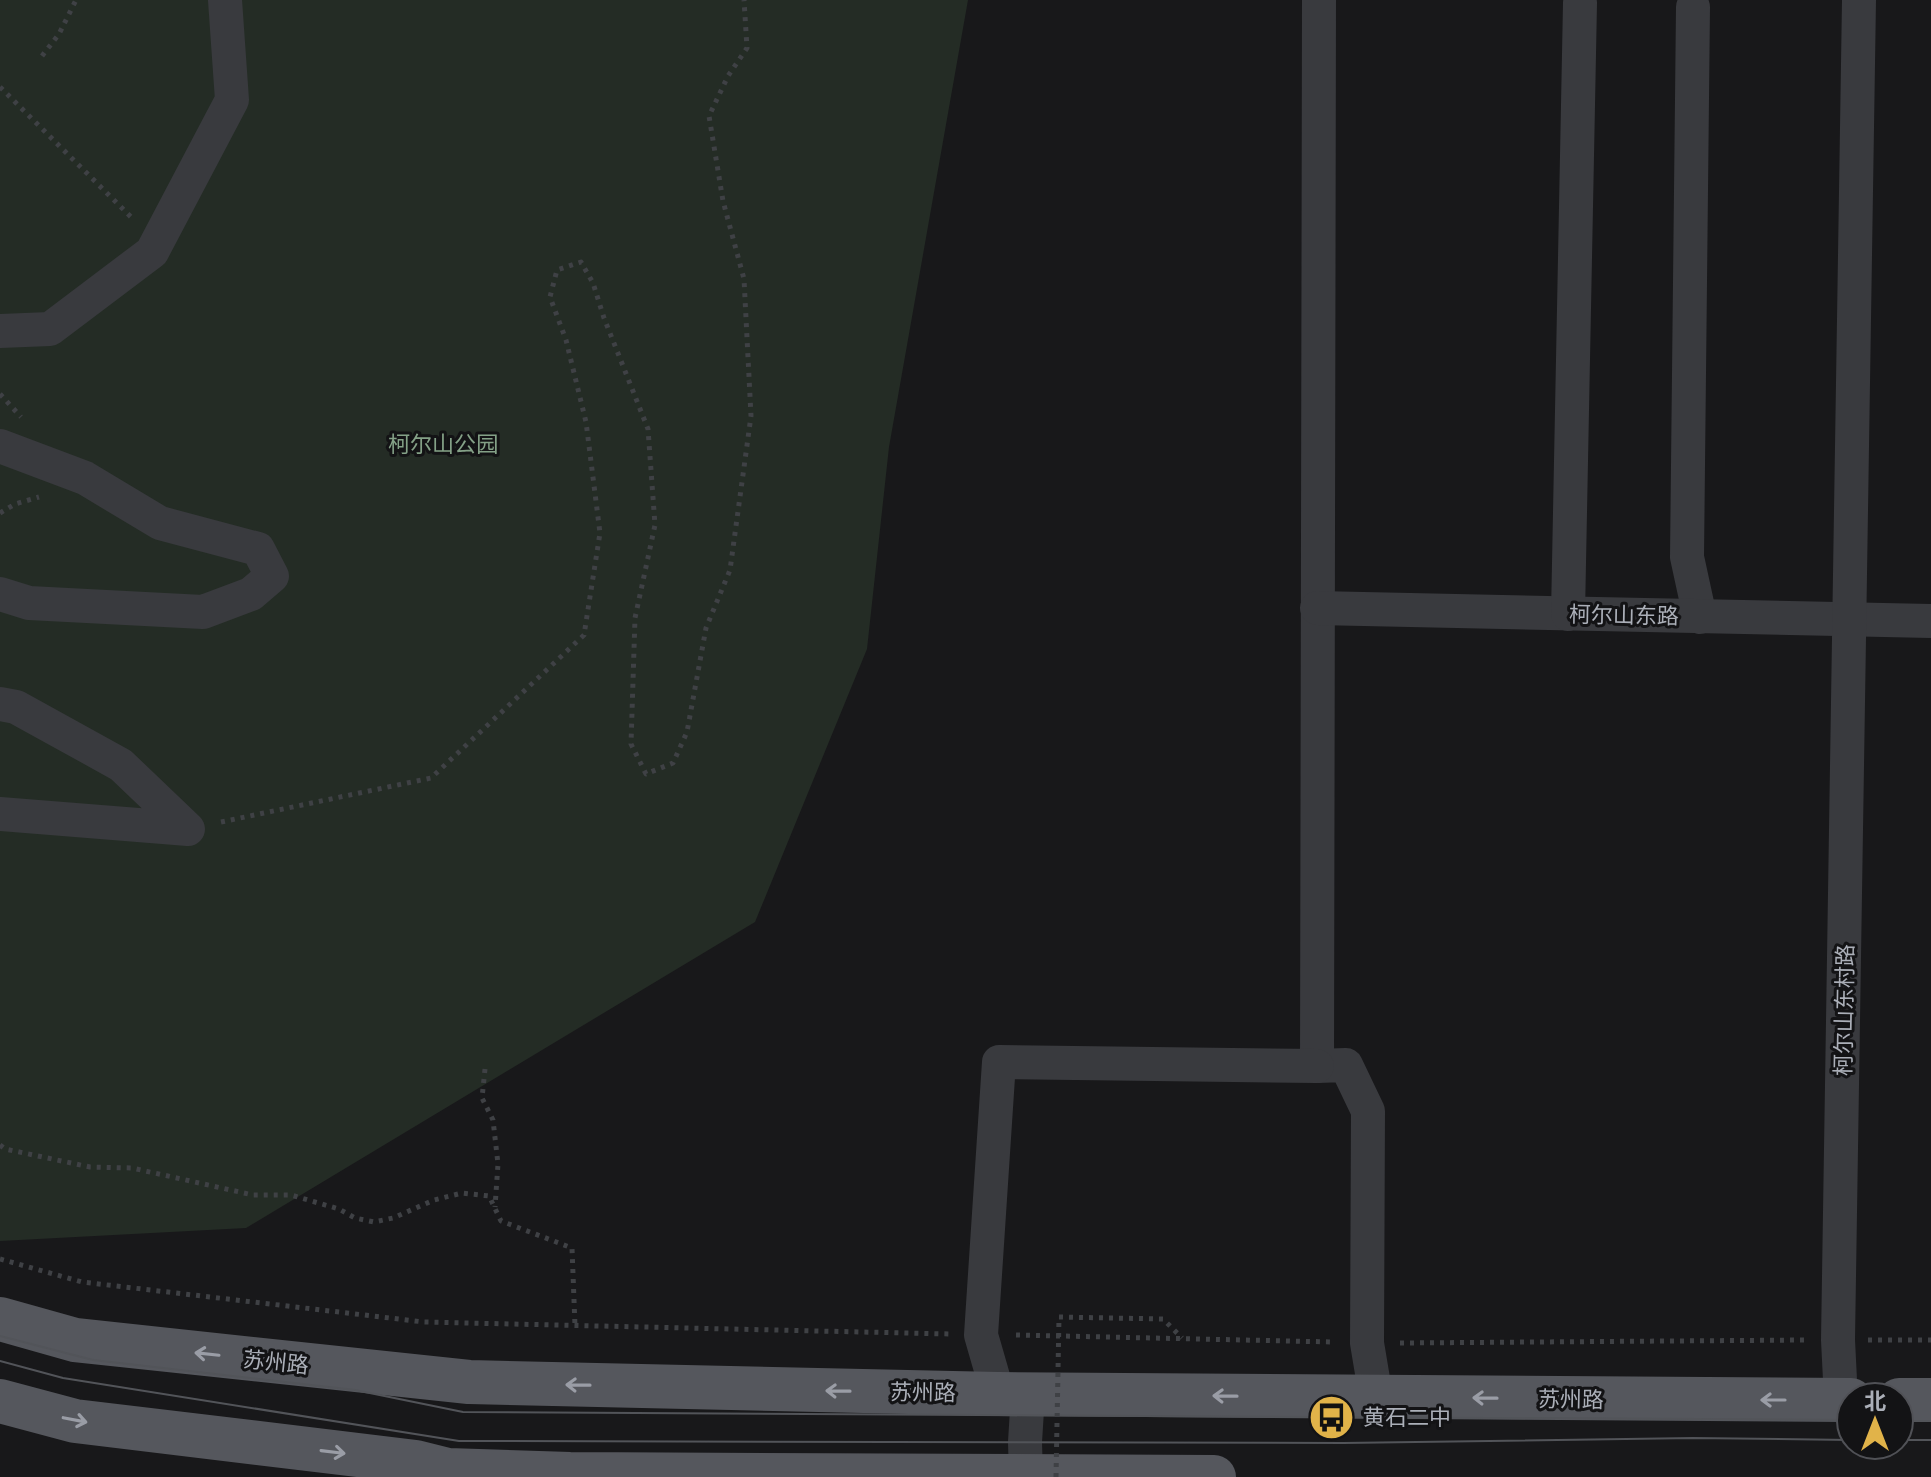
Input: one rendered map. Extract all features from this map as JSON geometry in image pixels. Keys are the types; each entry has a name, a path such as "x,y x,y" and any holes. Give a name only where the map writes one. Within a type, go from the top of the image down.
{"main road":[{"name":"苏州路","path":"0,1319 75,1340 469,1382 1013,1394 1835,1400"},
{"path":"0,1401 75,1421 416,1462 477,1474 1214,1477"}],"street":[{"path":"0,331 50,329 152,252 232,100 225,0"},
{"path":"1317,1066 1319,0"},
{"name":"柯尔山东村路","path":"1843,1381 1838,1340 1859,0"},
{"path":"1568,614 1580,3"},
{"path":"1693,7 1687,557 1700,617"},
{"path":"0,446 85,478 160,523 258,549 272,576 251,594 203,612 29,603 0,594"},
{"name":"柯尔山东路","path":"1317,608 1931,621"},
{"path":"0,704 16,707 121,765 188,829"},
{"path":"0,814 188,829"},
{"path":"1036,1476 1013,1394 981,1335 999,1062 1346,1065 1368,1111 1367,1343 1376,1397"}],"path":[{"path":"42,56 59,34 76,0"},
{"path":"188,829 431,778 584,635 600,533 586,422 566,340 550,297 557,270 581,262 593,283 648,429 655,525 635,618 631,744 646,774 673,763 687,732 706,628 730,570 751,416 744,279 723,201 709,116 728,76 747,48 744,0"},
{"path":"0,87 157,243"},
{"path":"485,1069 482,1098 493,1120 498,1164 495,1208"},
{"path":"0,1145 5,1149 90,1167 132,1168 253,1195 291,1195 374,1222 462,1193 489,1196 501,1221 572,1248 575,1326"},
{"path":"1036,1476 1059,1317 1163,1319 1182,1339"}],"green space":[{"name":"柯尔山公园","path":"0,0 968,0 889,447 867,649 755,922 246,1228 0,1241"}],"tram line":[{"path":"0,1336 93,1360 355,1390 463,1412 1835,1420"},
{"path":"0,1361 63,1378 459,1441 1343,1443 1693,1438 1835,1440"},
{"path":"1915,1421 1931,1421"},
{"path":"1915,1440 1931,1440"}],"place":[{"name":"黄石二中","path":"1332,1417"}]}
